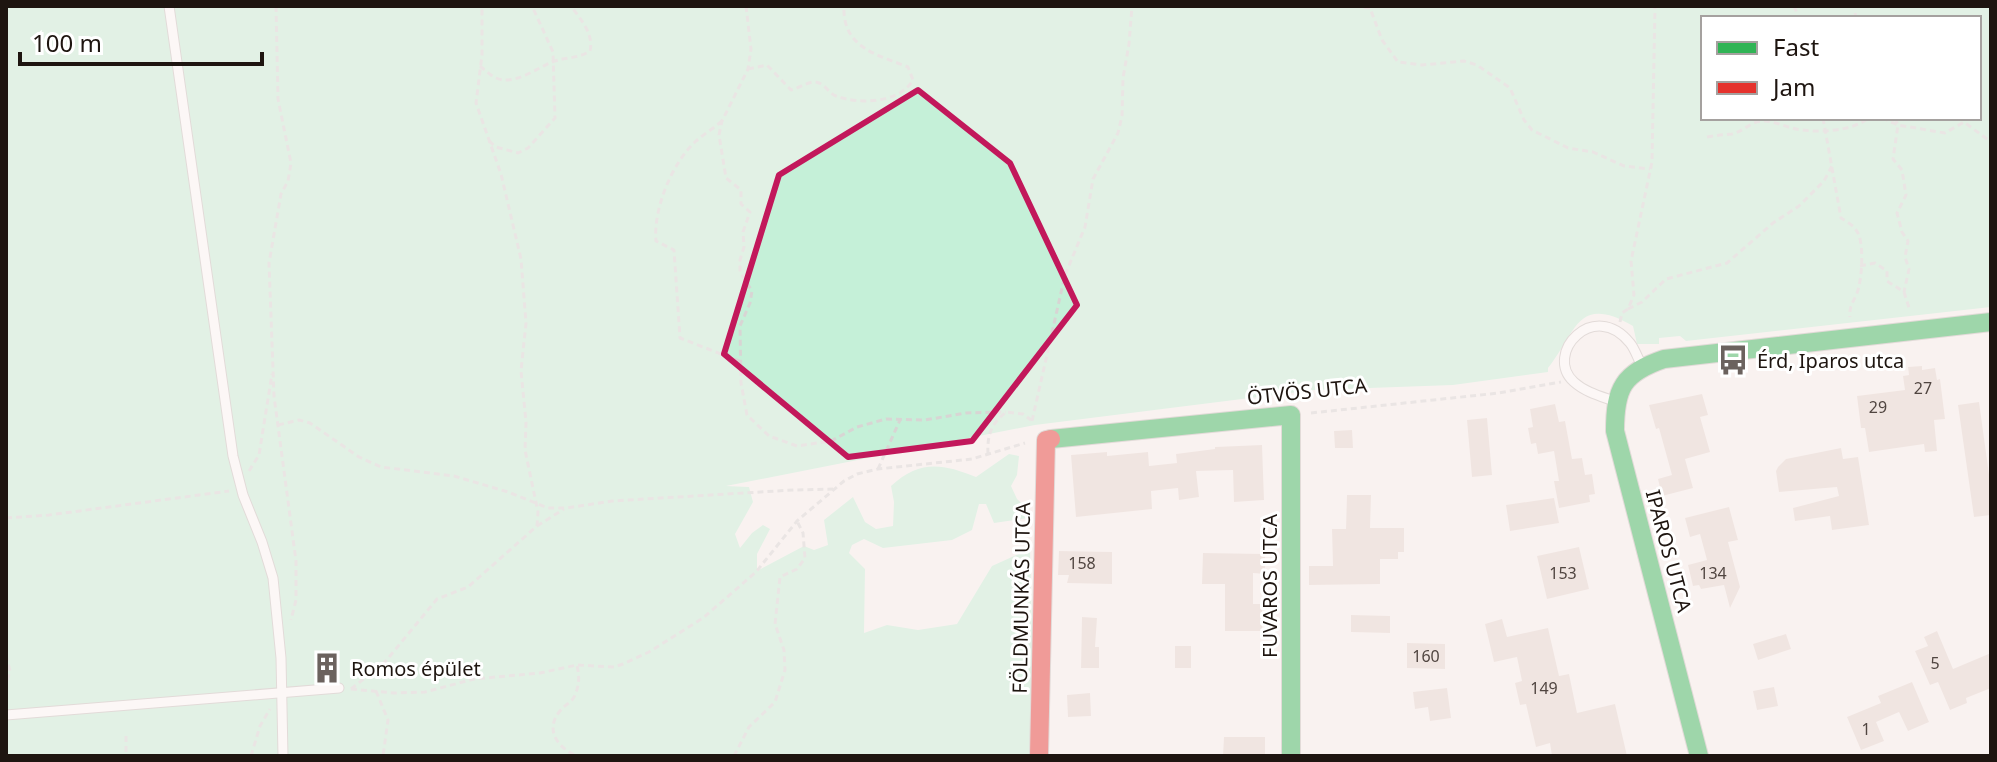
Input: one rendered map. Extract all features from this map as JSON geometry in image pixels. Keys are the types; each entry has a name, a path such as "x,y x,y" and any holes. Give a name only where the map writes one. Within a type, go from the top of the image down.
{"street":[{"path":"1614,401 1620,387 1642,366 1664,359 1991,322"},
{"name":"IPAROS UTCA","path":"1614,401 1615,431 1699,756"},
{"name":"ÖTVÖS UTCA","path":"1042,441 1291,415"},
{"name":"FUVAROS UTCA","path":"1291,415 1291,756"},
{"name":"FÖLDMUNKÁS UTCA","path":"1039,756 1042,441"}],"lane":[{"path":"169,6 233,456 273,578 281,658 283,756"},
{"path":"1614,401 1595,395 1571,380 1565,363 1568,346 1576,333 1587,326 1619,333 1631,343 1642,366"},
{"path":"6,715 339,688"}],"path":[{"path":"276,6 278,99 291,163 288,181 281,194 269,263 278,425 296,561 296,600 289,629"},
{"path":"482,6 476,103 501,174 521,259 526,323 521,371 526,422 525,450 538,512 537,526"},
{"path":"487,139 496,147 518,153 528,148 555,118 553,52 532,6"},
{"path":"480,66 496,78 507,80 554,61 583,56 590,51 592,42 585,24 571,6"},
{"path":"339,688 425,692 474,679 540,673 577,665 614,667 623,664 703,618 756,572 797,521 857,474 972,459 1009,447 1042,441 1032,421 1023,414 1006,412 966,413 925,420 886,419 857,427 831,441 797,446 769,436 747,415 741,383 740,326 752,291 740,272 740,260 744,247 743,232 750,212 741,204 741,190 726,178 719,135 722,121 748,69 751,49 746,6"},
{"path":"748,69 767,65 791,90 811,81 821,84 834,96 860,101 887,98 908,89 913,80 908,67 867,52 849,32 843,14 844,6"},
{"path":"1032,421 1065,275 1085,227 1093,179 1118,133 1132,6"},
{"path":"1354,6 1370,8 1382,40 1398,62 1422,65 1464,61 1477,65 1510,88 1524,120 1532,130 1568,148 1593,152 1624,166 1650,169"},
{"path":"1628,309 1634,295 1631,261 1650,169 1655,88 1655,6"},
{"path":"1824,120 1841,218 1856,229 1861,238 1857,293 1850,309 1853,339"},
{"path":"1707,137 1731,134 1754,122 1767,121 1796,129 1827,131 1866,120"},
{"path":"1887,120 1945,133 1964,122 1991,142"},
{"path":"1896,120 1898,125 1893,159 1902,170 1906,195 1897,213 1908,241 1905,257 1909,269 1904,292"},
{"path":"722,121 695,141 683,156 659,207 655,235 656,241 674,250 680,338 740,361"},
{"path":"1619,333 1622,313 1642,302 1666,279 1727,263 1773,223 1799,206 1824,181 1833,164"},
{"path":"1860,266 1875,263 1887,271 1887,281 1904,292 1908,300 1913,331"},
{"path":"6,518 237,490 259,455 273,367"},
{"name":"ÖTVÖS UTCA","path":"1291,415 1499,393 1571,380"},
{"path":"988,454 987,435 1006,412"},
{"path":"278,425 299,420 310,423 359,457 381,467 454,476 548,508 612,501 834,489"},
{"path":"878,469 900,420"},
{"path":"351,689 385,662 437,599 468,587 537,526 566,508"},
{"path":"734,756 749,727 775,702 785,670 784,650 775,624 780,577 797,569 805,558 803,533 797,521"},
{"path":"6,655 10,671 6,684"},
{"path":"577,665 580,677 576,693 571,702 559,711 552,726 555,741 564,751 577,756"},
{"path":"376,691 388,720 383,756"},
{"path":"251,756 260,726 280,692"},
{"path":"126,736 126,756"}],"highlighted area":[{"path":"918,90 1010,163 1077,305 972,441 848,457 724,354 779,175"}],"green space":[{"path":"6,6 1991,6 1991,307 1686,341 1680,336 1659,338 1659,344 1637,344 1633,326 1600,314 1588,316 1580,322 1548,372 1453,385 1314,390 1035,425 726,486 749,487 753,502 735,534 740,548 763,525 770,529 757,554 757,571 804,546 814,550 828,545 824,520 853,497 865,522 876,529 893,526 891,486 911,472 931,466 976,477 1009,454 1019,456 1017,475 1011,486 1017,499 1030,511 1028,518 994,523 986,504 979,504 972,530 952,540 883,548 864,539 852,545 849,553 865,569 864,633 887,625 918,630 957,624 992,566 1030,549 1033,672 1031,756 6,756"}],"building":[{"path":"1922,366 1922,370 1935,368 1937,380 1940,379 1945,419 1934,420 1937,451 1925,452 1924,444 1869,452 1865,428 1861,428 1857,396 1905,390 1903,376 1909,375 1908,367"},
{"path":"1702,394 1708,415 1700,417 1710,452 1685,459 1693,488 1662,496 1658,479 1672,475 1649,405"},
{"path":"1979,402 1991,489 1991,515 1974,517 1958,405"},
{"path":"1555,404 1559,422 1565,421 1572,459 1582,458 1585,475 1592,474 1595,494 1589,495 1590,502 1559,508 1554,481 1559,481 1554,451 1538,454 1536,443 1531,444 1528,428 1533,427 1530,409"},
{"path":"1487,418 1492,475 1472,477 1467,420"},
{"path":"1352,430 1353,448 1335,448 1334,431"},
{"path":"1262,445 1264,500 1234,502 1233,470 1196,471 1199,497 1179,500 1178,488 1151,491 1152,509 1076,517 1071,455 1107,452 1107,456 1148,452 1149,466 1177,463 1176,454 1215,447"},
{"path":"1841,448 1843,459 1858,457 1869,525 1832,530 1830,516 1795,521 1793,508 1839,496 1837,487 1779,492 1778,467 1786,459"},
{"path":"1347,495 1371,495 1370,528 1404,528 1404,552 1398,552 1398,559 1380,559 1380,584 1309,585 1309,566 1333,566 1332,529 1346,529"},
{"path":"1554,498 1559,523 1510,531 1506,505"},
{"path":"1729,507 1738,540 1728,542 1740,587 1730,608 1724,585 1701,589 1699,585 1693,586 1688,565 1707,560 1700,534 1690,537 1685,518"},
{"path":"1579,547 1589,589 1547,599 1537,556"},
{"path":"1059,551 1112,552 1112,584 1067,583 1069,575 1058,575"},
{"path":"1203,553 1265,554 1265,574 1253,573 1253,604 1262,604 1262,631 1225,631 1225,584 1202,584"},
{"path":"1351,615 1390,616 1390,633 1351,632"},
{"path":"1082,617 1097,618 1095,647 1099,647 1099,668 1081,668"},
{"path":"1502,619 1507,637 1548,628 1559,676 1569,674 1577,713 1615,704 1627,756 1552,756 1550,743 1536,747 1526,704 1520,705 1515,683 1522,681 1517,657 1494,662 1485,624"},
{"path":"1937,631 1953,669 1991,653 1991,688 1966,698 1967,703 1950,710 1938,682 1930,685 1915,651 1928,646 1924,637"},
{"path":"1786,634 1791,649 1758,660 1753,644"},
{"path":"1407,643 1445,644 1445,669 1407,668"},
{"path":"1175,646 1191,646 1191,668 1175,668"},
{"path":"1912,682 1929,722 1908,731 1899,712 1876,722 1884,741 1861,750 1847,717 1881,703 1878,696"},
{"path":"1774,687 1778,706 1757,710 1753,691"},
{"path":"1447,688 1451,718 1430,721 1428,707 1415,709 1413,692"},
{"path":"1090,693 1091,716 1068,717 1067,695"},
{"path":"1224,737 1265,737 1265,756 1223,756"}],"traffic: fast":[{"path":"1699,756 1615,431 1617,404 1624,384 1639,370 1664,359 1991,322"},
{"path":"1051,439 1291,415 1291,756"}],"traffic: jam":[{"path":"1039,756 1046,440 1051,439"}],"place":[{"name":"Érd, Iparos utca","path":"1733,360"},
{"name":"Romos épület","path":"327,668"}]}
